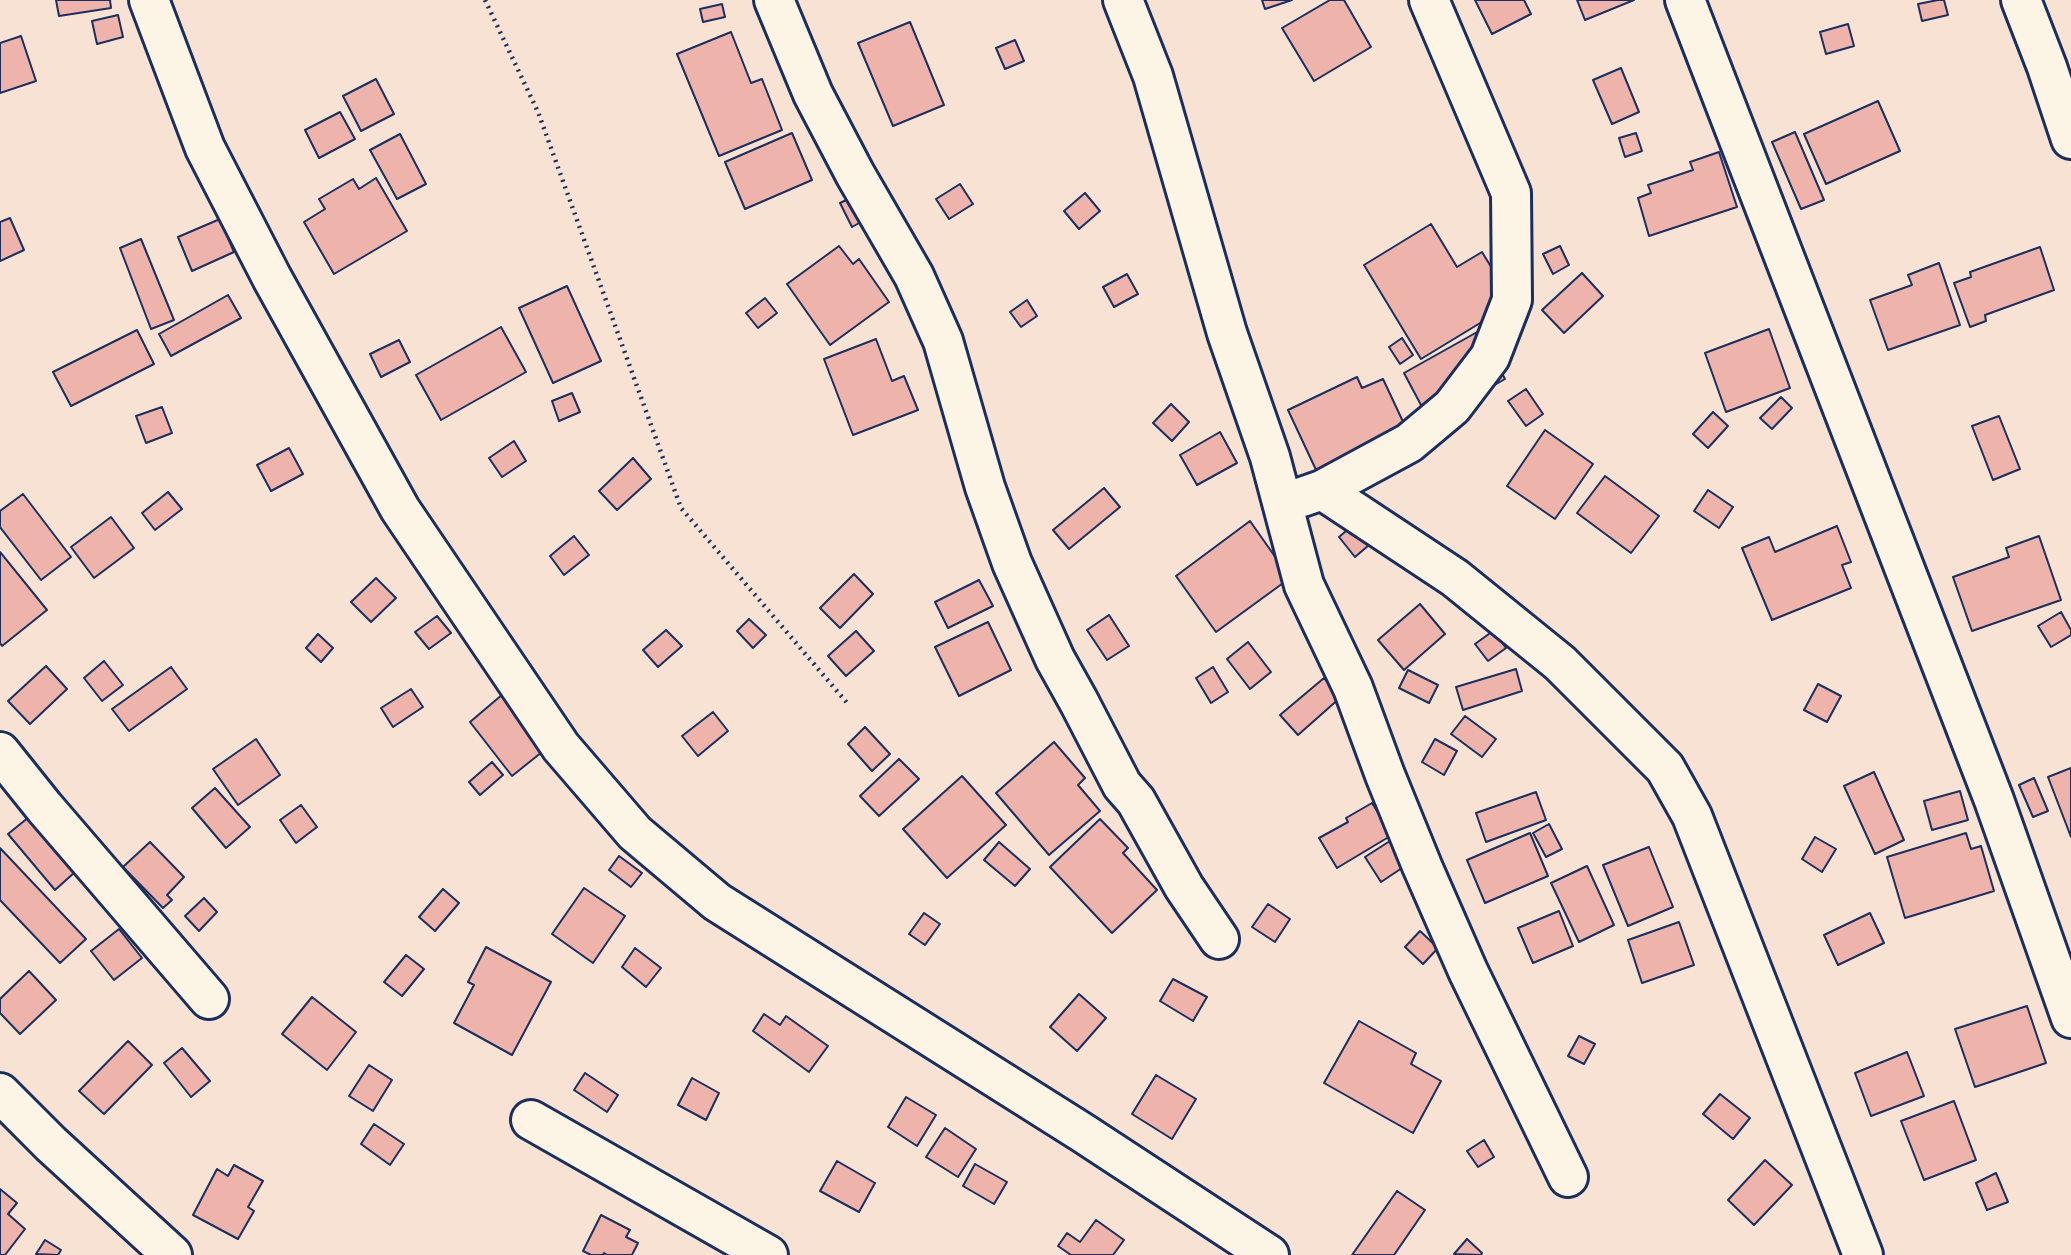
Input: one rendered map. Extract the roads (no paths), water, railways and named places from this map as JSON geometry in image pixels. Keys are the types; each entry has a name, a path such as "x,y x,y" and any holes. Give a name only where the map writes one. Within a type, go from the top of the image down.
{"street":[{"path":"149,0 205,148 272,278 400,509 561,747 635,833 717,902 1083,1133 1269,1255"},
{"path":"775,0 813,94 914,276 943,341 985,487 1012,563 1055,659 1122,785 1136,802 1184,887 1219,939"},
{"path":"1123,0 1153,76 1227,333 1270,457 1304,585 1353,688 1385,775 1468,971 1568,1177"},
{"path":"1283,504 1322,490 1409,443 1452,407 1490,357 1512,300 1511,193 1429,0"},
{"path":"1685,0 1994,800 2071,1018"},
{"path":"2021,0 2059,63 2071,139"},
{"path":"1322,490 1455,578 1560,663 1665,768 1692,816 1863,1255"},
{"path":"0,752 209,999"},
{"path":"0,1093 51,1144 172,1255"},
{"path":"531,1120 768,1255"}]}
